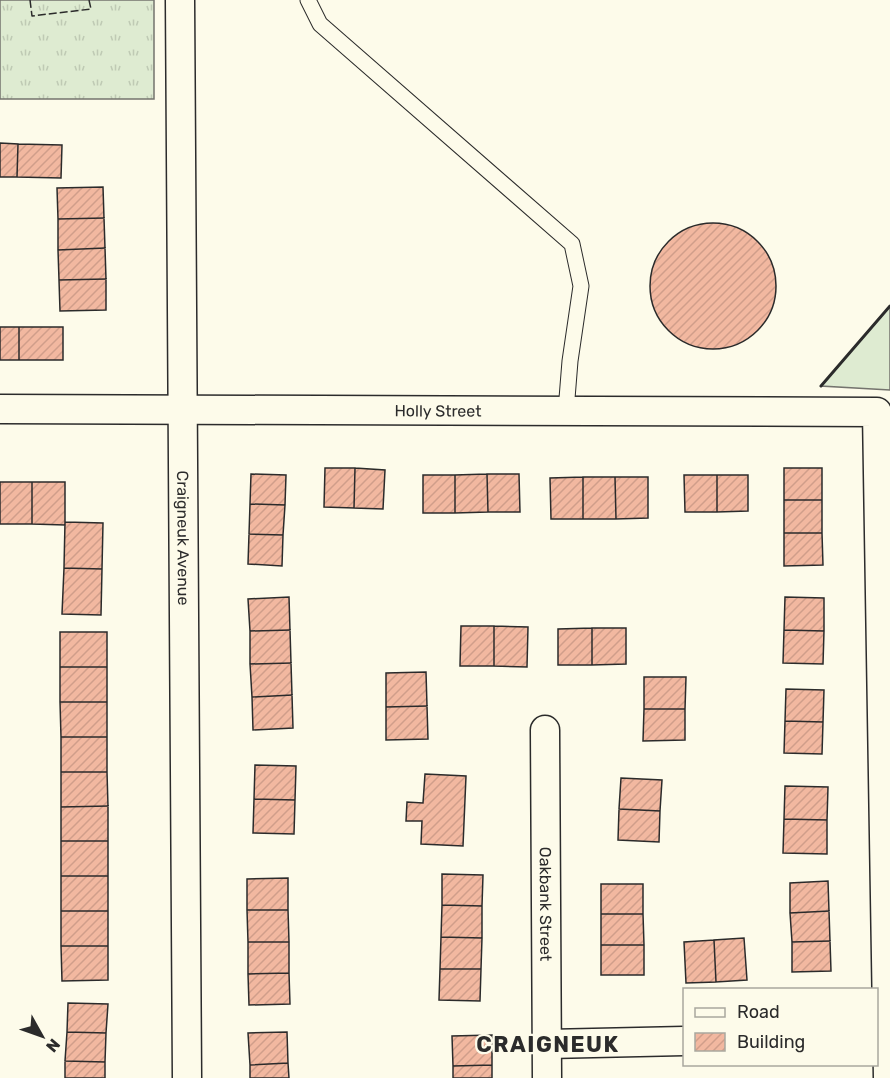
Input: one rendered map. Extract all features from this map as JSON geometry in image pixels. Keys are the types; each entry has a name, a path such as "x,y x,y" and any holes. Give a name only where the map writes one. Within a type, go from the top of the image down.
{"street":[{"name":"Craigneuk Avenue","path":"180,0 187,1078"},
{"name":"Holly Street","path":"0,409 877,412 885,709"},
{"path":"885,709 884,1037 888,1078"},
{"name":"Oakbank Street","path":"544,730 547,1078"},
{"path":"548,1044 683,1041"}],"lane":[{"path":"308,0 320,24 572,244 581,286 570,361 566,411"}],"green space":[{"path":"0,0 154,0 154,99 0,99"},
{"path":"890,306 890,390 821,386"}],"building":[{"path":"0,143 18,144 17,177 0,177"},
{"path":"18,144 62,145 61,178 17,177"},
{"path":"103,187 104,218 58,219 57,188"},
{"path":"104,218 105,248 58,250 58,219"},
{"path":"713,223 737,228 757,242 771,262 776,286 771,310 757,330 737,344 713,349 689,344 669,330 655,310 650,286 655,262 669,242 689,228"},
{"path":"105,248 106,279 59,280 58,250"},
{"path":"106,279 106,310 60,311 59,280"},
{"path":"0,327 19,327 19,360 0,360"},
{"path":"19,327 63,327 63,360 19,360"},
{"path":"325,468 355,468 354,508 324,507"},
{"path":"355,468 385,470 383,509 354,508"},
{"path":"784,468 822,468 822,500 784,500"},
{"path":"251,474 286,475 285,505 250,504"},
{"path":"487,474 519,474 520,512 488,512"},
{"path":"487,474 488,512 455,513 455,475"},
{"path":"423,475 455,475 455,513 423,513"},
{"path":"684,475 717,475 717,512 685,512"},
{"path":"717,475 748,475 748,511 717,512"},
{"path":"583,477 615,477 616,519 583,519"},
{"path":"583,477 583,519 551,519 550,478"},
{"path":"615,477 648,477 648,518 616,519"},
{"path":"0,482 32,482 32,524 0,524"},
{"path":"32,482 65,482 65,525 32,524"},
{"path":"784,500 822,500 822,533 784,533"},
{"path":"250,504 285,505 283,535 249,534"},
{"path":"65,522 103,523 102,569 64,568"},
{"path":"784,533 822,533 823,565 784,566"},
{"path":"249,534 283,535 282,566 248,564"},
{"path":"64,568 102,569 101,615 62,614"},
{"path":"289,597 290,630 250,631 248,599"},
{"path":"785,597 824,598 824,631 784,630"},
{"path":"461,626 494,626 494,666 460,666"},
{"path":"494,626 528,627 527,667 494,666"},
{"path":"592,628 626,628 626,664 592,665"},
{"path":"592,628 592,665 558,665 558,629"},
{"path":"290,630 291,663 250,664 250,631"},
{"path":"784,630 824,631 823,664 783,663"},
{"path":"60,632 107,632 107,667 60,667"},
{"path":"291,663 292,695 252,697 250,664"},
{"path":"60,667 107,667 107,702 60,702"},
{"path":"426,672 427,706 386,707 386,673"},
{"path":"644,677 686,677 685,709 644,709"},
{"path":"786,689 824,690 823,722 785,721"},
{"path":"292,695 293,728 253,730 252,697"},
{"path":"60,702 107,702 107,737 61,737"},
{"path":"427,706 428,739 386,740 386,707"},
{"path":"644,709 685,709 685,740 643,741"},
{"path":"785,721 823,722 822,754 784,753"},
{"path":"61,737 107,737 107,772 61,772"},
{"path":"255,765 296,766 295,800 254,799"},
{"path":"61,772 107,772 108,806 61,807"},
{"path":"425,774 466,776 463,846 421,844 422,821 406,821 407,802 423,803"},
{"path":"621,778 662,780 660,811 619,809"},
{"path":"785,786 828,787 827,820 784,819"},
{"path":"254,799 295,800 294,834 253,833"},
{"path":"108,806 108,841 61,841 61,807"},
{"path":"619,809 660,811 659,842 618,840"},
{"path":"784,819 827,820 827,854 783,853"},
{"path":"61,841 108,841 108,876 61,876"},
{"path":"442,874 483,875 482,906 442,905"},
{"path":"61,876 108,876 108,911 61,911"},
{"path":"288,878 288,910 247,910 247,879"},
{"path":"828,881 829,911 790,913 790,883"},
{"path":"601,884 643,884 643,914 601,914"},
{"path":"442,905 482,906 482,938 441,937"},
{"path":"247,910 288,910 289,942 248,942"},
{"path":"61,911 108,911 108,946 61,946"},
{"path":"829,911 830,941 792,942 790,913"},
{"path":"601,914 643,914 644,945 601,945"},
{"path":"441,937 482,938 481,969 440,969"},
{"path":"744,938 747,980 716,982 714,940"},
{"path":"714,940 716,982 686,983 684,942"},
{"path":"830,941 831,971 792,972 792,942"},
{"path":"248,942 289,942 289,973 248,974"},
{"path":"601,945 644,945 644,975 601,975"},
{"path":"61,946 108,946 108,980 62,981"},
{"path":"440,969 481,969 480,1001 439,1000"},
{"path":"289,973 290,1004 249,1005 248,974"},
{"path":"68,1003 108,1004 106,1033 67,1032"},
{"path":"67,1032 106,1033 105,1062 65,1061"},
{"path":"287,1032 288,1063 250,1065 248,1033"},
{"path":"492,1035 492,1065 453,1066 452,1036"},
{"path":"65,1061 105,1062 105,1078 65,1078"},
{"path":"288,1063 289,1078 250,1078 250,1065"},
{"path":"492,1065 492,1078 453,1078 453,1066"}],"fence":[{"path":"30,0 32,16 91,9 89,0"}],"wall":[{"path":"821,386 890,306"}],"district":[{"name":"CRAIGNEUK","path":"548,1044"}]}
